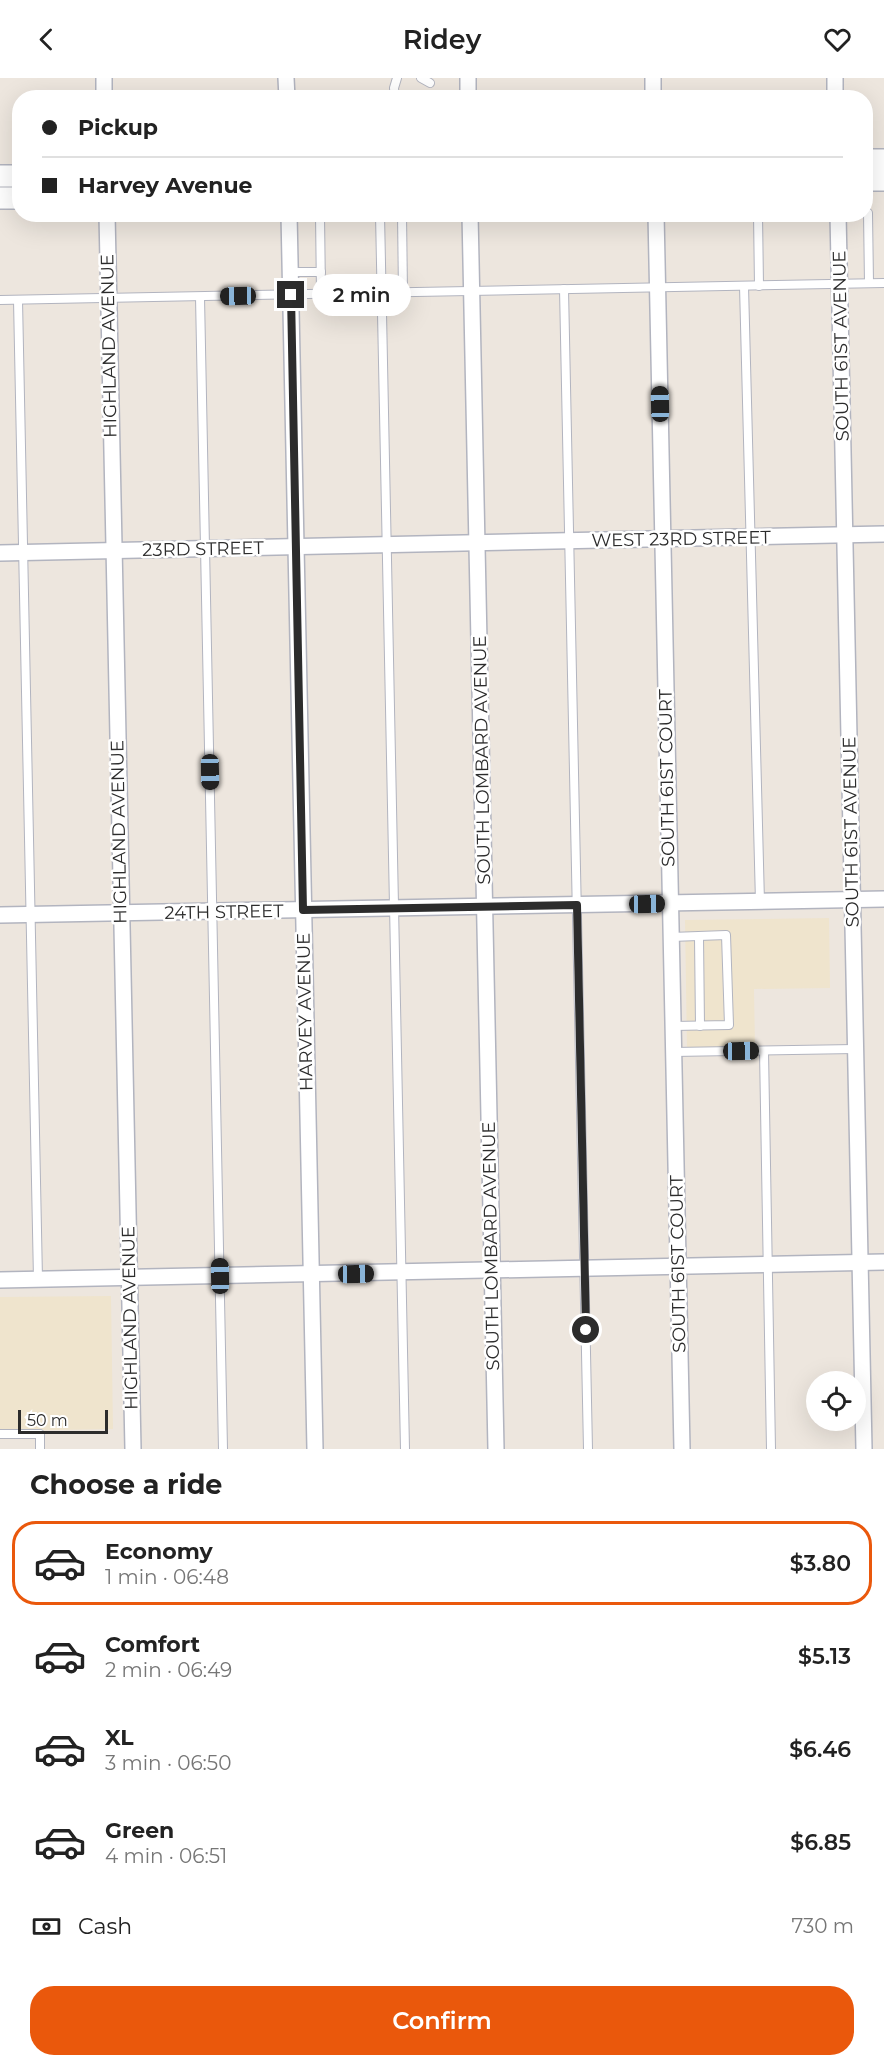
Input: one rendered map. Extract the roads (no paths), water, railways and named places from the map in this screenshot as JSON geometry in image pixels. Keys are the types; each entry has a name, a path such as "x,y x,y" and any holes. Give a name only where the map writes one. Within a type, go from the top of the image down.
{"street":[{"name":"HIGHLAND AVENUE","path":"106,222 132,1449"},
{"name":"HARVEY AVENUE","path":"289,222 315,1449"},
{"name":"SOUTH LOMBARD AVENUE","path":"470,222 496,1449"},
{"name":"SOUTH 61ST COURT","path":"656,222 682,1449"},
{"name":"SOUTH 61ST AVENUE","path":"838,222 864,1449"},
{"name":"WEST 23RD STREET","path":"477,543 884,534"},
{"name":"23RD STREET","path":"0,553 477,543"},
{"name":"24TH STREET","path":"0,915 884,899"},
{"path":"0,1281 884,1262"}],"lane":[{"path":"421,78 430,83"},
{"path":"320,222 321,294"},
{"path":"380,222 405,1449"},
{"path":"402,222 403,293"},
{"path":"758,222 759,286"},
{"path":"868,222 869,284"},
{"path":"290,272 321,272"},
{"path":"0,300 884,283"},
{"path":"744,286 760,902"},
{"path":"564,289 588,1449"},
{"path":"200,297 223,1449"},
{"path":"18,300 38,1280"},
{"path":"671,937 726,935 729,1025 673,1026"},
{"path":"699,937 700,1026"},
{"path":"673,1052 855,1049"},
{"path":"764,1051 771,1449"},
{"path":"0,1434 40,1434 40,1449"}]}
